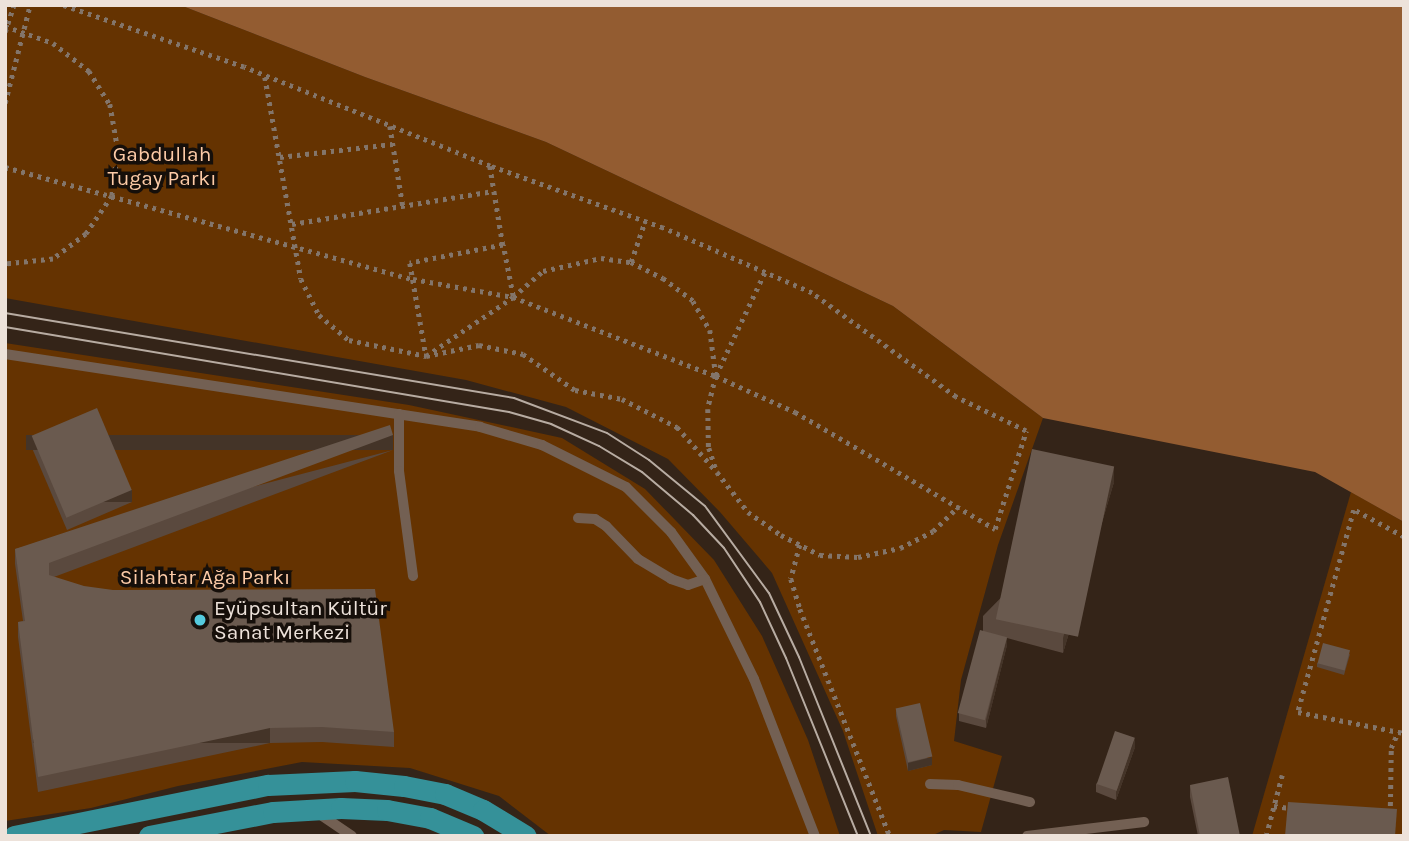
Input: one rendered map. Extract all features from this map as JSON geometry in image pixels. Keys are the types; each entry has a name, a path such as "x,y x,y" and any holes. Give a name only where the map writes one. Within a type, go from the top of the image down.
{"main road":[{"path":"14,836 268,785 355,781 445,794 483,810 526,836"},
{"path":"149,836 310,808 387,810 430,818 473,836"}],"lane":[{"path":"5,354 480,427 542,444 626,487 671,532 705,579 754,679 815,836"},
{"path":"399,414 399,471 413,576"},
{"path":"578,518 594,519 606,526 638,559 671,579 688,585 705,579"},
{"path":"930,784 958,785 1030,802"},
{"path":"310,808 352,836"},
{"path":"1027,836 1143,822"}],"path":[{"path":"5,264 53,259 86,234 112,197 118,150 110,104 89,71 53,43 6,28 14,5"},
{"path":"5,103 30,5"},
{"path":"5,167 413,279 513,297 716,376 795,412 995,529 1026,430 956,397 813,293 645,221 491,166 265,76 62,5"},
{"path":"265,76 301,279 319,316 349,340 426,356 479,345 523,354 575,390 622,399 677,427 748,512 820,555 858,557 900,548 933,531 958,507"},
{"path":"390,125 403,206"},
{"path":"280,157 391,144"},
{"path":"491,166 493,191 513,297"},
{"path":"292,224 493,191"},
{"path":"631,262 645,221"},
{"path":"426,356 410,264 503,245"},
{"path":"426,356 513,297 544,271 601,258 631,262 663,278 693,302 710,330 716,376"},
{"path":"717,472 709,448 708,409 716,376 765,272"},
{"path":"1376,816 1390,817 1391,748 1401,732 1298,712 1354,510 1404,537"},
{"path":"800,545 791,579 800,609 890,836"},
{"path":"1266,836 1282,775"},
{"path":"1274,806 1299,809"}],"green space":[{"name":"Gabdullah Tugay Parkı","path":"5,5 180,5 365,77 546,142 893,306 1043,418 998,545 961,680 954,741 1002,756 981,832 944,830 931,836 878,836 843,731 772,573 720,512 668,459 566,407 466,380 5,298"},
{"name":"Silahtar Ağa Parkı","path":"5,343 409,405 562,438 645,489 714,560 762,636 808,740 840,836 551,836 499,796 410,768 302,762 178,786 91,808 5,821"},
{"path":"1351,492 1404,522 1404,836 1252,836"}],"shaded area":[{"path":"180,5 1404,5 1404,522 1315,472 1043,418 893,306 546,142 365,77"}],"building":[{"path":"97,408 132,490 66,518 32,436"},
{"name":"Eyüpsultan Kültür Sanat Merkezi","path":"390,425 393,435 49,563 49,575 84,586 113,590 375,589 394,732 322,727 270,728 38,777 18,622 25,621 15,549"},
{"path":"1032,449 1114,466 1078,637 996,619"},
{"path":"980,630 1007,637 985,720 958,713"},
{"path":"1323,643 1350,650 1345,671 1318,663"},
{"path":"920,703 932,757 908,762 896,709"},
{"path":"1115,731 1135,738 1117,791 1097,784"},
{"path":"1228,777 1240,836 1200,836 1190,785"},
{"path":"1288,802 1397,809 1395,836 1285,836"}],"tram line":[{"path":"5,313 514,398 607,433 649,460 705,506 769,593 799,657 871,836"},
{"path":"5,327 509,412 551,424 599,446 642,472 693,515 724,548 760,602 786,658 858,836"}],"place":[{"name":"Eyüpsultan Kültür Sanat Merkezi","path":"200,620"}]}
